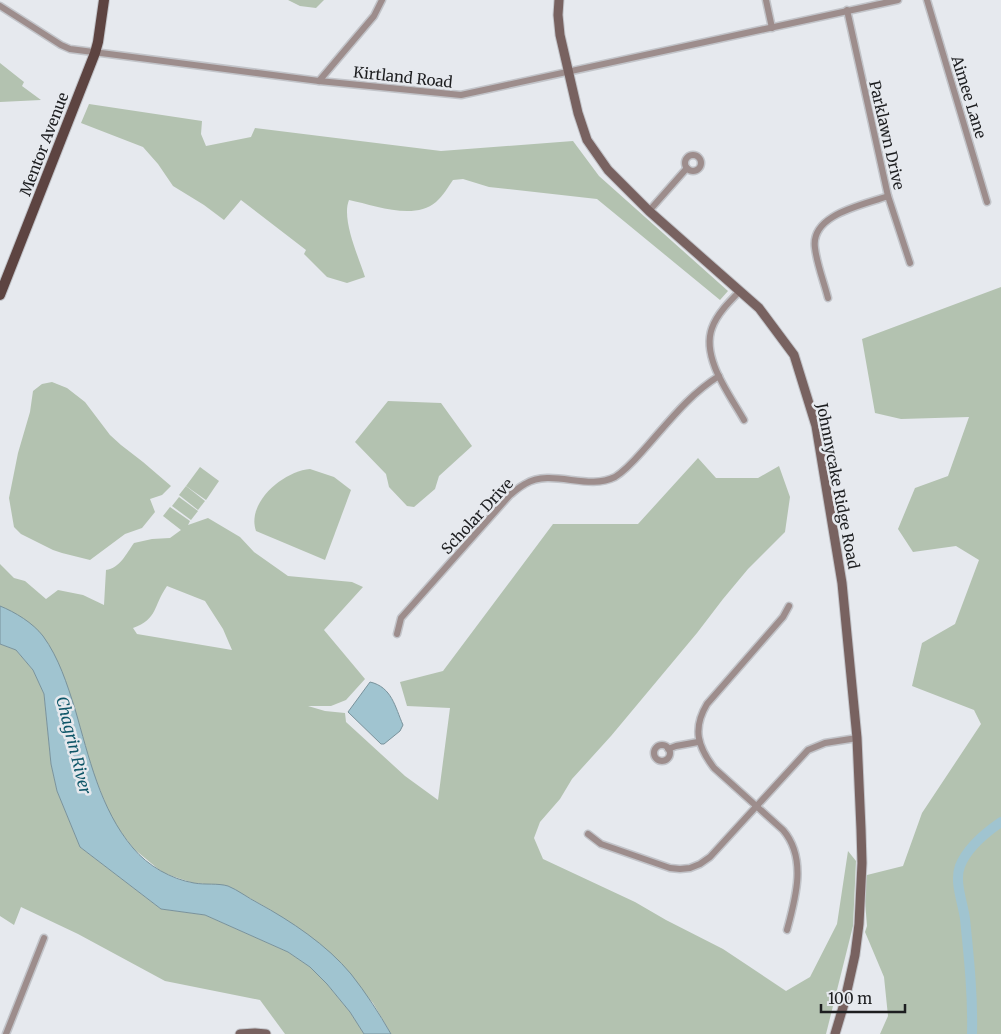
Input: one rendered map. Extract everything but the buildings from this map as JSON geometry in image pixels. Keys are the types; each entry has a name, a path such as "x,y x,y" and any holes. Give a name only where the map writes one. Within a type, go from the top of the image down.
{"main road":[{"name":"Mentor Avenue","path":"0,296 95,53 104,0"},
{"name":"Johnnycake Ridge Road","path":"559,0 560,35 578,112 587,140 608,170 649,211 759,308 794,355 816,426 842,583 857,738 862,863 859,924 849,979 835,1034"},
{"path":"240,1034 266,1034"}],"street":[{"path":"319,81 374,16 382,0"},
{"path":"766,0 772,28"},
{"name":"Kirtland Road","path":"0,6 70,49 319,81 461,95 898,0"},
{"name":"Aimee Lane","path":"927,0 987,202"},
{"name":"Parklawn Drive","path":"847,10 888,196 910,263"},
{"path":"649,211 687,168"},
{"path":"828,298 814,246 820,227 835,214 888,196"},
{"path":"740,291 720,314 712,329 709,345 712,360 719,376 744,420"},
{"name":"Scholar Drive","path":"397,634 401,618 510,496 525,483 540,479 593,482 613,478 628,467 688,399 704,385 719,376"},
{"path":"787,930 795,893 797,862 795,849 790,838 714,768 704,756 698,742 700,717 706,704 783,617 789,606"},
{"path":"588,834 601,844 657,865 680,869 690,868 710,857 808,750 825,743 857,738"},
{"path":"668,750 676,746 698,742"},
{"path":"6,1034 44,938"}],"green space":[{"path":"288,0 324,0 316,8 300,6"},
{"path":"0,63 24,82 22,86 41,100 0,102"},
{"path":"89,104 202,121 201,134 206,146 251,137 255,128 441,151 573,141 599,176 728,291 720,300 597,199 489,187 463,179 453,180 436,202 427,208 417,210 394,210 349,200 347,217 349,228 365,277 347,283 327,277 304,254 306,250 241,200 224,220 173,186 158,164 143,147 81,123"},
{"path":"1001,287 1001,1034 880,1034 888,1016 884,977 865,932 867,926 863,876 903,866 922,813 981,724 974,710 912,686 922,643 955,624 979,560 956,546 913,552 898,529 915,488 948,476 969,417 901,419 875,413 862,339"},
{"path":"52,382 67,388 85,402 110,435 171,486 162,495 150,499 155,512 142,528 125,534 90,560 53,550 21,534 14,527 9,498 18,453 30,412 33,391 42,384"},
{"path":"388,401 441,403 472,446 439,476 435,489 414,507 407,506 389,487 386,474 355,442"},
{"path":"698,458 716,478 758,478 779,466 790,497 785,532 748,569 611,736 572,779 560,799 540,822 534,838 543,859 635,902 723,949 786,991 810,977 837,924 848,851 856,861 853,926 826,1034 391,1034 373,1003 323,947 300,930 269,909 228,886 193,883 163,873 134,849 113,822 94,775 68,688 42,636 28,623 0,606 0,564 14,578 25,581 46,599 58,590 83,595 104,605 106,570 119,563 134,543 170,538 181,530 163,516 170,507 190,521 188,525 208,518 240,537 254,552 288,576 352,582 363,587 324,630 365,679 346,700 331,706 308,706 325,711 345,713 346,722 405,776 438,800 450,708 407,706 400,682 443,671 553,524 638,524","holes":["167,586 205,601 223,629 232,650 137,634 133,628 151,616"]},
{"path":"200,467 219,481 206,500 186,486"},
{"path":"310,469 334,477 351,490 325,560 256,531 254,520 262,499 270,490 289,475"},
{"path":"186,486 205,501 198,510 179,495"},
{"path":"179,497 198,511 191,520 172,506"},
{"path":"0,644 16,650 33,670 44,694 51,764 57,791 80,847 161,909 205,915 288,952 310,967 327,984 350,1012 364,1034 285,1034 260,1000 165,981 78,934 21,907 14,925 0,916"}],"water":[{"name":"Chagrin River","path":"0,606 29,622 43,636 54,653 69,690 104,800 122,833 139,855 160,871 185,881 228,886 308,934 331,953 351,974 391,1034 364,1034 350,1012 327,984 310,967 288,952 205,915 161,909 80,847 57,791 51,764 44,694 33,670 16,650 0,644"},
{"path":"370,682 383,688 388,693 403,725 400,731 384,744 381,744 348,712"}],"waterway":[{"path":"972,1034 969,963 965,919 958,886 958,872 963,859 972,847 1001,822"}]}
